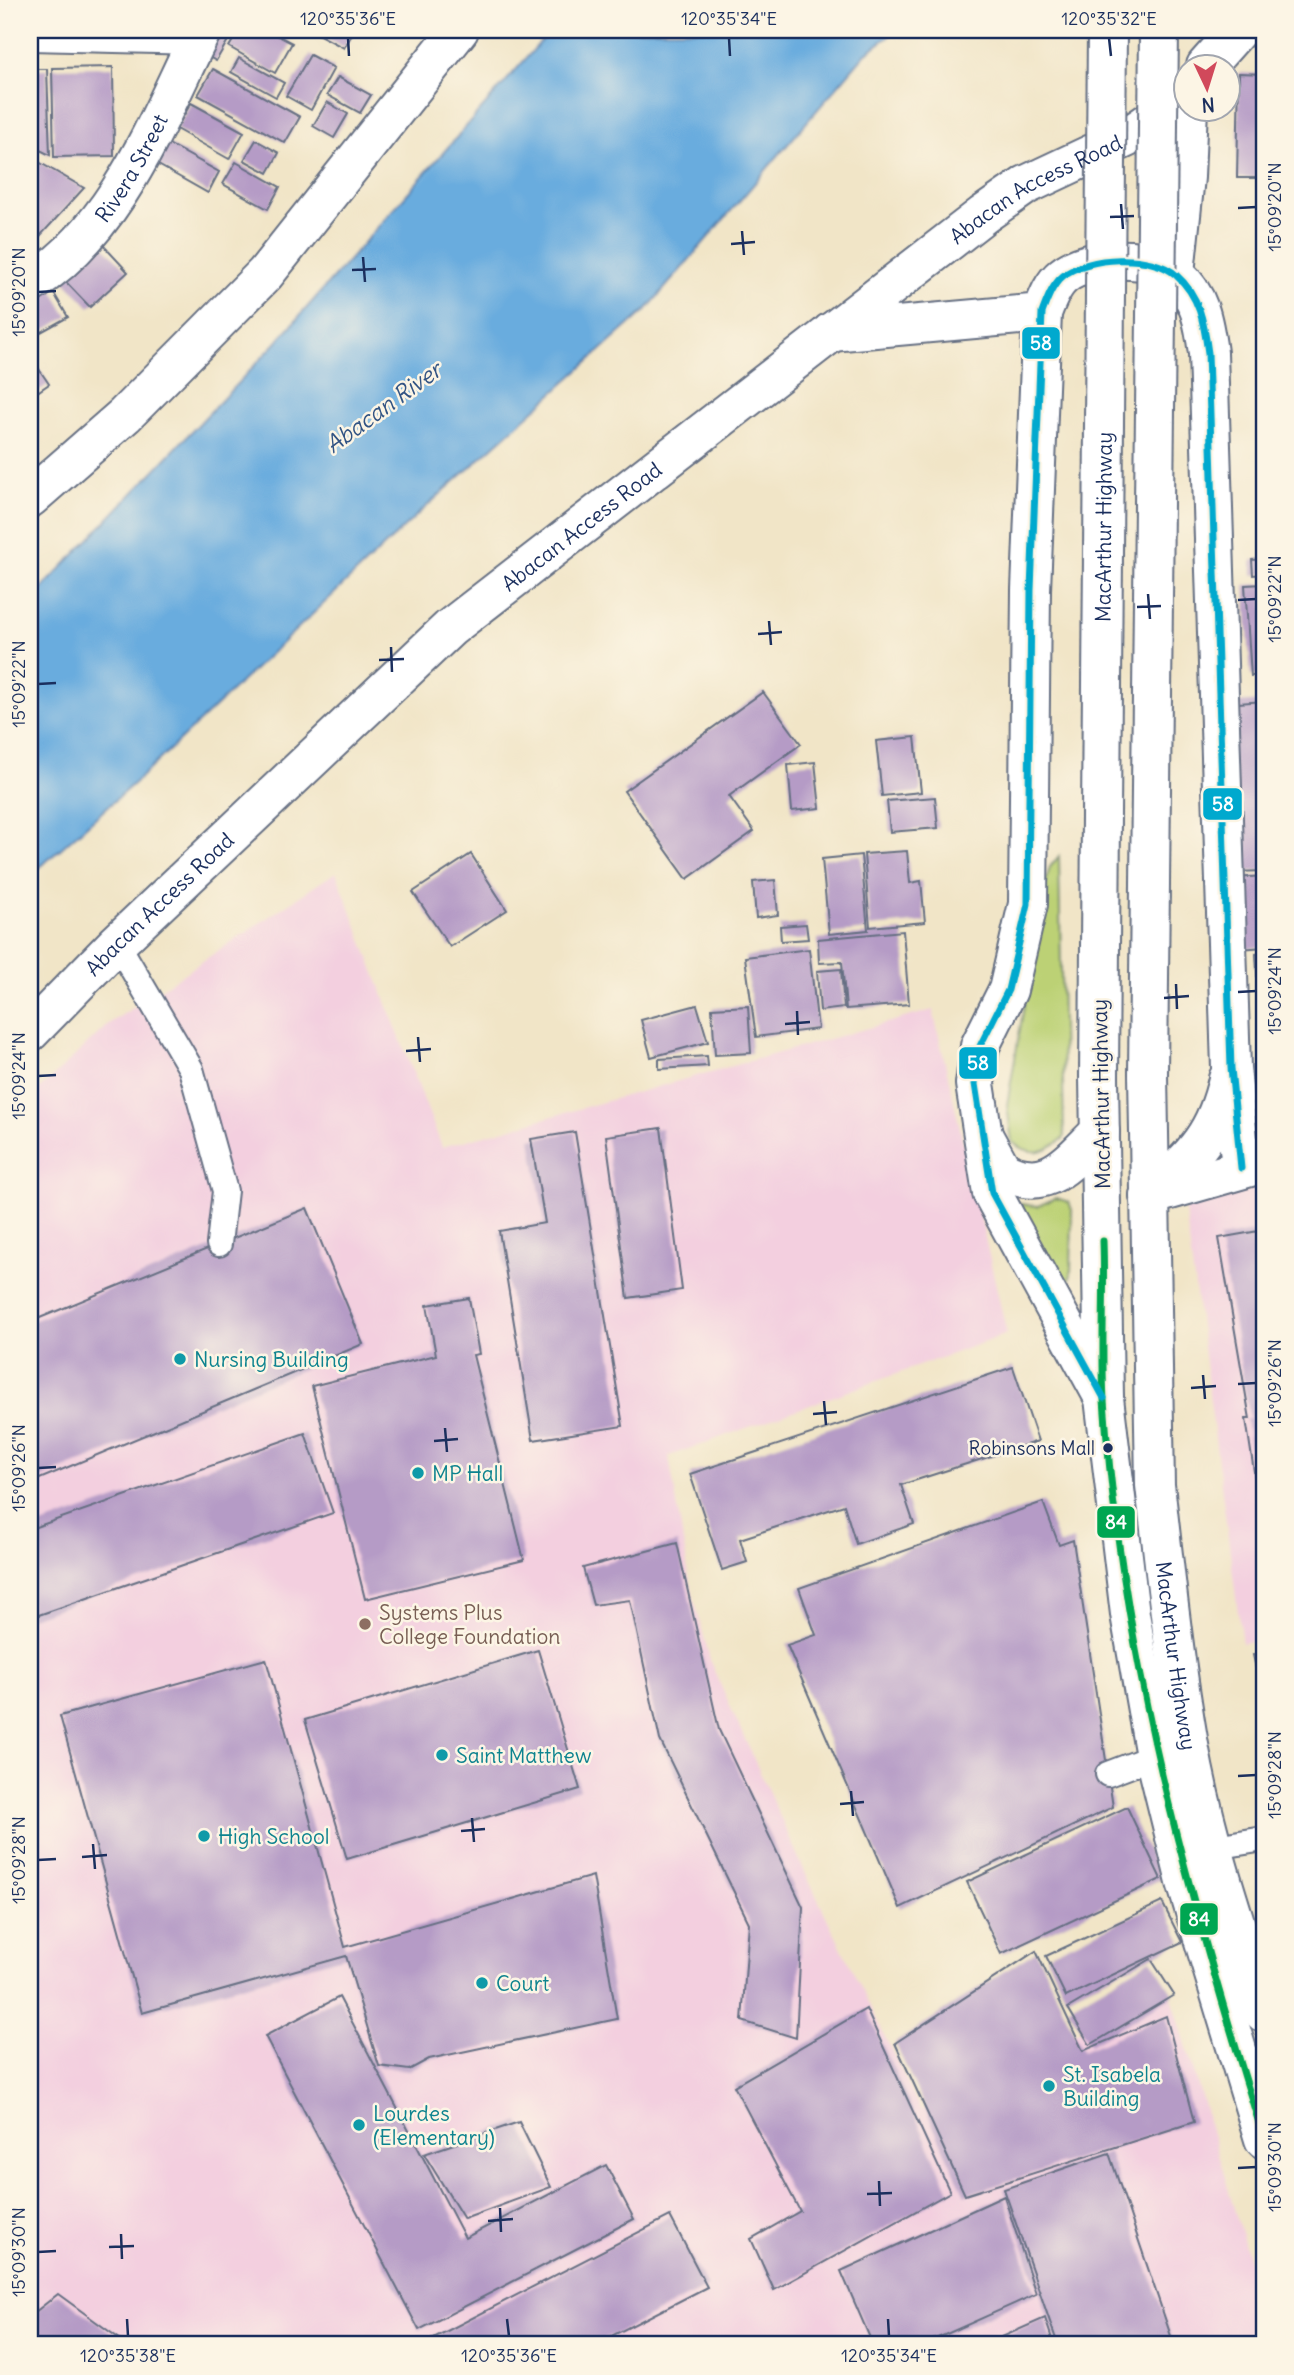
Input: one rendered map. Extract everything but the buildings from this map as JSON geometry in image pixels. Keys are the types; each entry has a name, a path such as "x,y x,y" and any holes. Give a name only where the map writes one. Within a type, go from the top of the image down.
{"main road":[{"path":"30,498 125,415 265,274 459,30"},
{"name":"MacArthur Highway","path":"1107,30 1099,1077 1104,1398 1130,1614 1155,1756 1186,1882 1264,2139"},
{"name":"MacArthur Highway","path":"1159,30 1148,1074 1154,1485 1189,1747 1215,1847 1264,2013"},
{"path":"1218,52 1238,30"},
{"path":"30,31 201,32"},
{"name":"Rivera Street","path":"30,284 67,255 129,179 201,32"},
{"name":"Abacan Access Road","path":"30,1032 117,943 450,628 831,332 1026,185 1126,138 1172,102"},
{"path":"1175,273 1185,177 1187,122"},
{"path":"1104,1398 1064,1320 1004,1219 986,1170 978,1117 976,1063 980,1046 1007,990 1028,904 1031,590 1042,313 1060,278 1077,267 1130,260 1158,265 1175,273 1199,304 1208,353 1231,1068 1253,1166 1149,1196"},
{"path":"831,332 1042,313"},
{"path":"1149,1196 1196,1153 1222,1109 1231,1068"},
{"path":"978,1117 987,1147 1002,1170 1030,1180 1048,1177 1062,1169 1100,1132"}],"lane":[{"path":"117,943 191,1069 225,1191 219,1244"},
{"path":"1108,1774 1155,1756"},
{"path":"1215,1847 1264,1839"}],"shaded area":[{"name":"Systems Plus College Foundation","path":"336,872 442,1147 933,1010 1007,1334 669,1456 690,1583 711,1664 809,1881 921,2111 1054,2042 1170,1990 1264,2311 1264,2345 30,2345 30,1098 110,1023"},
{"path":"1264,1171 1264,1639 1242,1643 1182,1188"}],"green space":[{"path":"1059,856 1064,1138 1044,1150 1032,1151 1012,1142 1007,1105 1045,884 1050,867"},
{"path":"1056,1198 1069,1202 1072,1210 1071,1274 1068,1283 1059,1280 1017,1204 1038,1206"}],"water":[{"name":"Abacan River","path":"551,30 897,30 865,54 647,309 417,515 142,776 30,876 30,601 275,344"}],"transit line":[{"name":"58","path":"1104,1398 992,1193 975,1084 980,1046 1008,990 1028,904 1031,590 1042,313 1053,288 1063,276 1087,264 1103,261 1136,260 1152,263 1176,275 1196,301 1208,353 1231,1068 1241,1168"},
{"name":"84","path":"1103,1241 1104,1400 1125,1589 1142,1682 1184,1866 1264,2139"}],"place":[{"name":"Nursing Building","path":"180,1359"},
{"name":"Robinsons Mall","path":"1108,1448"},
{"name":"MP Hall","path":"418,1473"},
{"name":"Systems Plus College Foundation","path":"365,1624"},
{"name":"Saint Matthew","path":"442,1755"},
{"name":"High School","path":"204,1836"},
{"name":"Court","path":"482,1983"},
{"name":"St. Isabela Building","path":"1049,2086"},
{"name":"Lourdes (Elementary)","path":"359,2125"}]}
